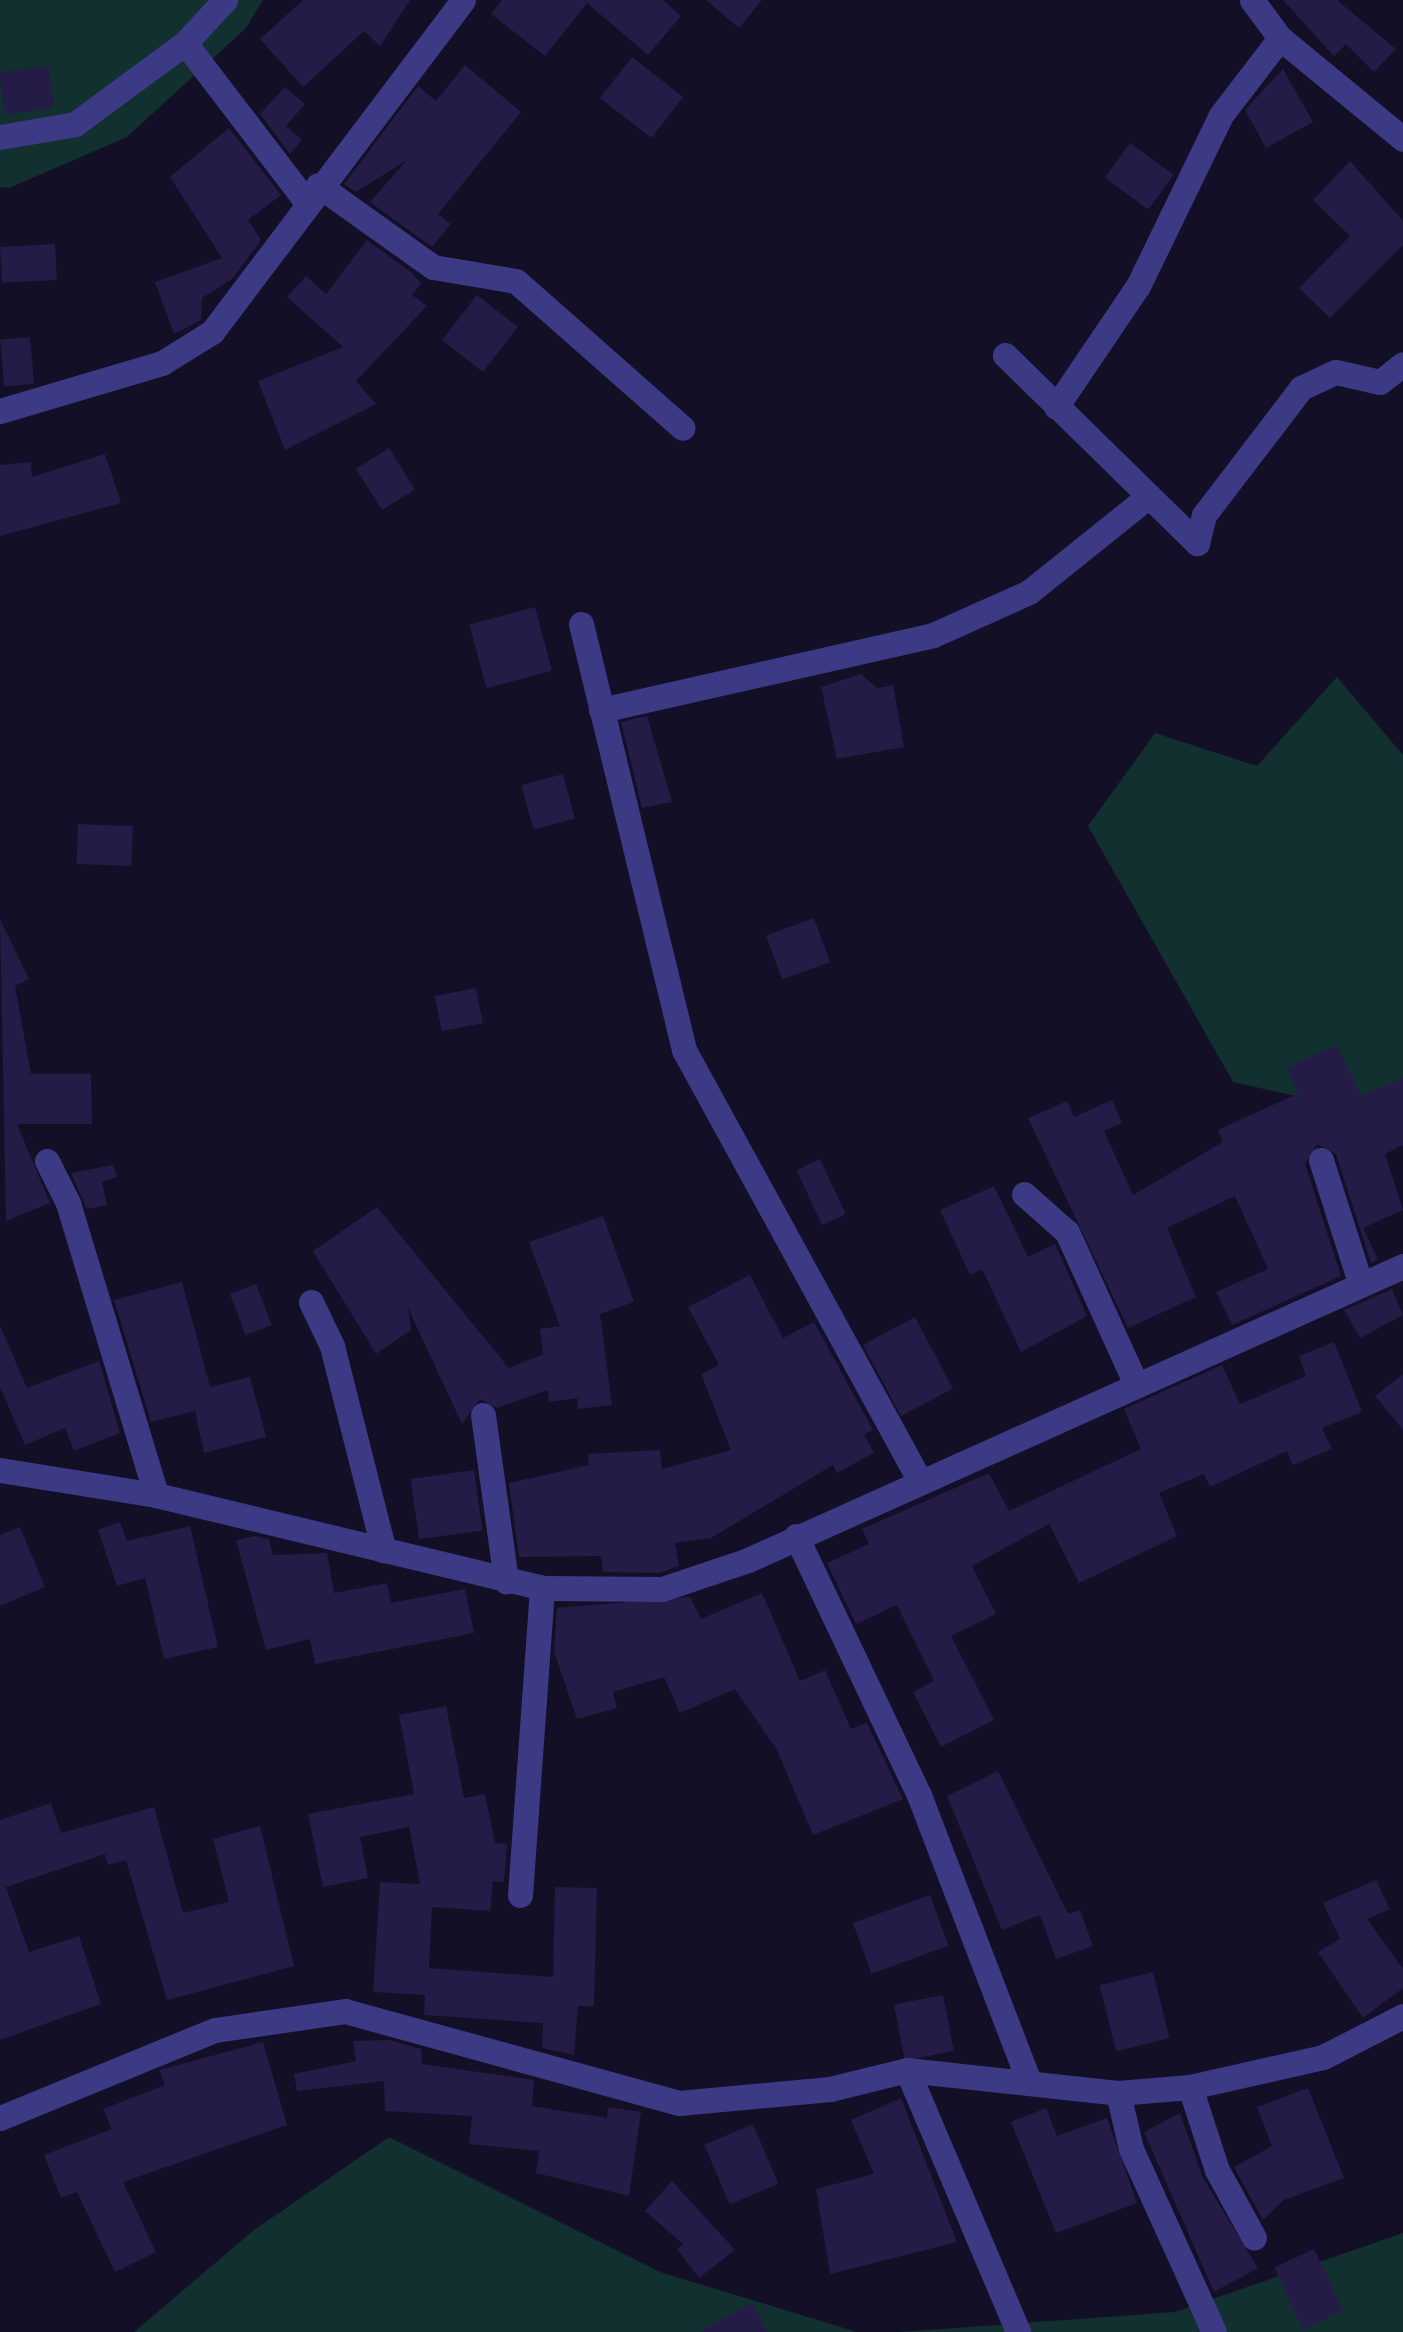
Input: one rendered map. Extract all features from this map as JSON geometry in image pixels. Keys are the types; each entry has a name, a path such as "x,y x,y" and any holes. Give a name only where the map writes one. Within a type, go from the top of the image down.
{"street":[{"path":"0,137 76,124 185,43 225,0"},
{"path":"0,411 192,348 256,280 312,193 462,0"},
{"path":"1252,0 1280,38 1403,139"},
{"path":"1056,406 1138,286 1222,115 1280,38"},
{"path":"185,43 312,193 433,267 516,281 683,428"},
{"path":"1005,355 1144,499 1201,542 1204,515 1301,388 1336,372 1380,382 1403,364"},
{"path":"600,710 932,634 1029,592 1144,499"},
{"path":"582,624 684,1050 919,1480"},
{"path":"1320,1160 1361,1285"},
{"path":"48,1161 156,1495"},
{"path":"1024,1194 1067,1232 1136,1384"},
{"path":"0,1470 156,1495 542,1588 662,1589 796,1536 1403,1266"},
{"path":"311,1302 332,1346 384,1551"},
{"path":"483,1416 506,1581"},
{"path":"796,1536 919,1796 1027,2077"},
{"path":"520,1895 542,1588"},
{"path":"0,2118 216,2030 345,2011 680,2103 830,2089 908,2070 1027,2077 1118,2093 1190,2088 1323,2057 1403,2016"},
{"path":"908,2070 1018,2332"},
{"path":"1190,2088 1217,2170 1254,2238"},
{"path":"1118,2093 1131,2149 1214,2332"}],"green space":[{"path":"0,0 263,0 246,28 127,137 9,188 0,187"},
{"path":"1337,677 1403,755 1403,1120 1233,1082 1088,826 1155,733 1257,766"},
{"path":"389,2137 660,2272 857,2332 134,2332 254,2230"},
{"path":"1403,2233 1403,2332 900,2332 1175,2312"}],"building":[{"path":"303,0 410,0 380,46 364,31 303,87 260,39"},
{"path":"502,0 663,0 681,16 648,55 587,3 545,56 491,14"},
{"path":"706,0 762,0 739,28"},
{"path":"1283,0 1337,0 1396,49 1374,72 1346,44 1334,56"},
{"path":"632,57 683,97 651,138 600,98"},
{"path":"465,65 521,112 438,214 451,224 432,247 370,202 407,160 356,192 344,184 418,86 436,101"},
{"path":"48,66 54,108 5,114 0,73"},
{"path":"1283,69 1313,122 1266,148 1245,110"},
{"path":"285,87 305,104 286,126 302,140 290,154 260,114"},
{"path":"229,128 281,195 248,220 261,240 232,279 202,298 201,320 174,334 155,282 222,258 170,177"},
{"path":"1130,143 1174,175 1148,210 1105,178"},
{"path":"1350,161 1403,221 1403,245 1330,318 1299,288 1350,236 1313,200"},
{"path":"367,240 421,283 412,295 427,306 356,381 376,404 285,450 258,381 343,347 287,297 306,276 326,294"},
{"path":"55,244 57,280 2,283 0,247"},
{"path":"477,295 518,327 483,372 442,340"},
{"path":"30,337 34,384 4,386 0,340"},
{"path":"389,448 415,490 382,510 356,469"},
{"path":"105,454 121,503 0,536 0,465 31,462 32,477"},
{"path":"535,607 552,671 486,688 469,625"},
{"path":"861,674 877,688 893,685 904,747 837,759 821,687"},
{"path":"647,716 672,802 642,808 621,722"},
{"path":"563,774 575,818 533,830 521,785"},
{"path":"78,824 133,826 132,866 77,864"},
{"path":"814,918 830,962 782,980 766,935"},
{"path":"0,919 29,979 15,986 31,1074 91,1074 92,1124 17,1124 50,1203 6,1221"},
{"path":"476,988 483,1023 442,1031 435,996"},
{"path":"1337,1045 1361,1096 1403,1078 1403,1145 1385,1154 1403,1210 1363,1228 1378,1259 1371,1263 1336,1154 1317,1144 1305,1164 1341,1276 1232,1325 1216,1292 1268,1269 1235,1196 1167,1228 1196,1297 1128,1328 1028,1118 1067,1101 1074,1117 1112,1100 1122,1123 1104,1131 1133,1195 1223,1142 1218,1130 1299,1093 1287,1068"},
{"path":"820,1159 846,1214 822,1225 796,1170"},
{"path":"113,1165 117,1177 102,1182 107,1205 87,1209 71,1173"},
{"path":"994,1186 1028,1257 1055,1244 1087,1316 1021,1352 982,1269 970,1275 940,1210"},
{"path":"377,1207 509,1368 543,1354 540,1329 560,1326 529,1242 603,1216 634,1302 600,1314 612,1405 578,1409 577,1398 549,1402 548,1390 497,1408 480,1399 462,1424 408,1308 411,1330 376,1354 313,1251"},
{"path":"750,1275 783,1338 814,1322 873,1430 864,1435 874,1453 837,1473 833,1465 711,1538 675,1543 679,1566 659,1573 603,1572 601,1556 519,1557 509,1483 589,1465 588,1454 660,1450 662,1469 731,1450 701,1374 719,1365 688,1307"},
{"path":"182,1282 210,1387 250,1377 266,1437 204,1453 195,1411 151,1422 114,1300"},
{"path":"256,1284 272,1325 246,1335 230,1294"},
{"path":"1392,1289 1403,1315 1360,1338 1344,1310"},
{"path":"915,1317 953,1389 901,1416 863,1345"},
{"path":"0,1326 27,1388 99,1361 120,1433 74,1451 65,1428 25,1445 0,1387"},
{"path":"1334,1342 1362,1412 1322,1428 1332,1449 1293,1465 1287,1451 1210,1487 1204,1474 1159,1493 1177,1536 1079,1583 1049,1524 972,1566 996,1614 951,1636 994,1720 941,1747 913,1692 934,1681 897,1605 856,1624 827,1563 869,1544 862,1529 989,1473 1009,1511 1141,1449 1124,1409 1222,1365 1240,1404 1306,1376 1299,1356"},
{"path":"1403,1374 1403,1430 1375,1396"},
{"path":"474,1470 482,1530 419,1539 411,1479"},
{"path":"120,1522 127,1541 190,1526 218,1647 164,1659 145,1578 117,1586 98,1530"},
{"path":"20,1527 45,1587 0,1606 0,1535"},
{"path":"255,1536 269,1539 273,1555 327,1553 334,1593 387,1583 391,1603 465,1589 474,1633 315,1664 310,1639 266,1650 236,1540"},
{"path":"762,1593 800,1681 825,1670 851,1729 867,1723 903,1799 813,1835 777,1750 735,1689 680,1713 664,1677 613,1692 617,1708 577,1719 554,1652 557,1608 690,1597 701,1619"},
{"path":"446,1706 464,1798 485,1794 495,1843 507,1844 504,1882 493,1881 490,1911 432,1907 429,1968 553,1977 555,1887 597,1888 594,2006 578,2006 574,2055 542,2048 543,2023 424,2015 425,1995 373,1992 380,1882 420,1884 409,1827 360,1837 368,1878 323,1887 308,1814 414,1794 399,1715"},
{"path":"998,1771 1068,1914 1080,1910 1093,1946 1056,1959 1040,1915 1002,1930 947,1796"},
{"path":"51,1803 61,1833 154,1807 183,1913 229,1902 213,1839 260,1826 294,1966 167,2000 126,1860 108,1865 105,1854 6,1887 29,1952 79,1936 101,2004 0,2040 0,1820"},
{"path":"1376,1880 1390,1909 1367,1919 1403,1969 1403,1988 1363,2018 1318,1952 1340,1939 1323,1903"},
{"path":"930,1895 948,1946 871,1974 853,1923"},
{"path":"1153,1972 1169,2038 1116,2051 1100,1985"},
{"path":"943,1995 954,2051 905,2060 894,2005"},
{"path":"389,2040 421,2049 422,2064 534,2080 532,2106 607,2118 608,2107 641,2112 629,2196 536,2173 539,2151 469,2144 472,2116 385,2111 384,2081 297,2091 294,2074 356,2061 353,2041"},
{"path":"263,2042 287,2125 123,2182 156,2252 115,2272 77,2192 61,2198 44,2155 112,2129 103,2109 165,2085 159,2070"},
{"path":"1308,2088 1344,2178 1284,2200 1263,2220 1234,2167 1272,2146 1257,2107"},
{"path":"901,2098 957,2242 830,2274 816,2189 874,2174 851,2120"},
{"path":"1046,2108 1057,2136 1107,2118 1137,2203 1056,2233 1011,2122"},
{"path":"1180,2113 1203,2178 1258,2268 1214,2292 1144,2132"},
{"path":"753,2124 778,2184 730,2205 704,2145"},
{"path":"672,2181 735,2250 699,2278 677,2249 683,2244 645,2211"},
{"path":"1314,2249 1343,2311 1303,2329 1274,2268"},
{"path":"752,2303 768,2332 700,2332"}]}
